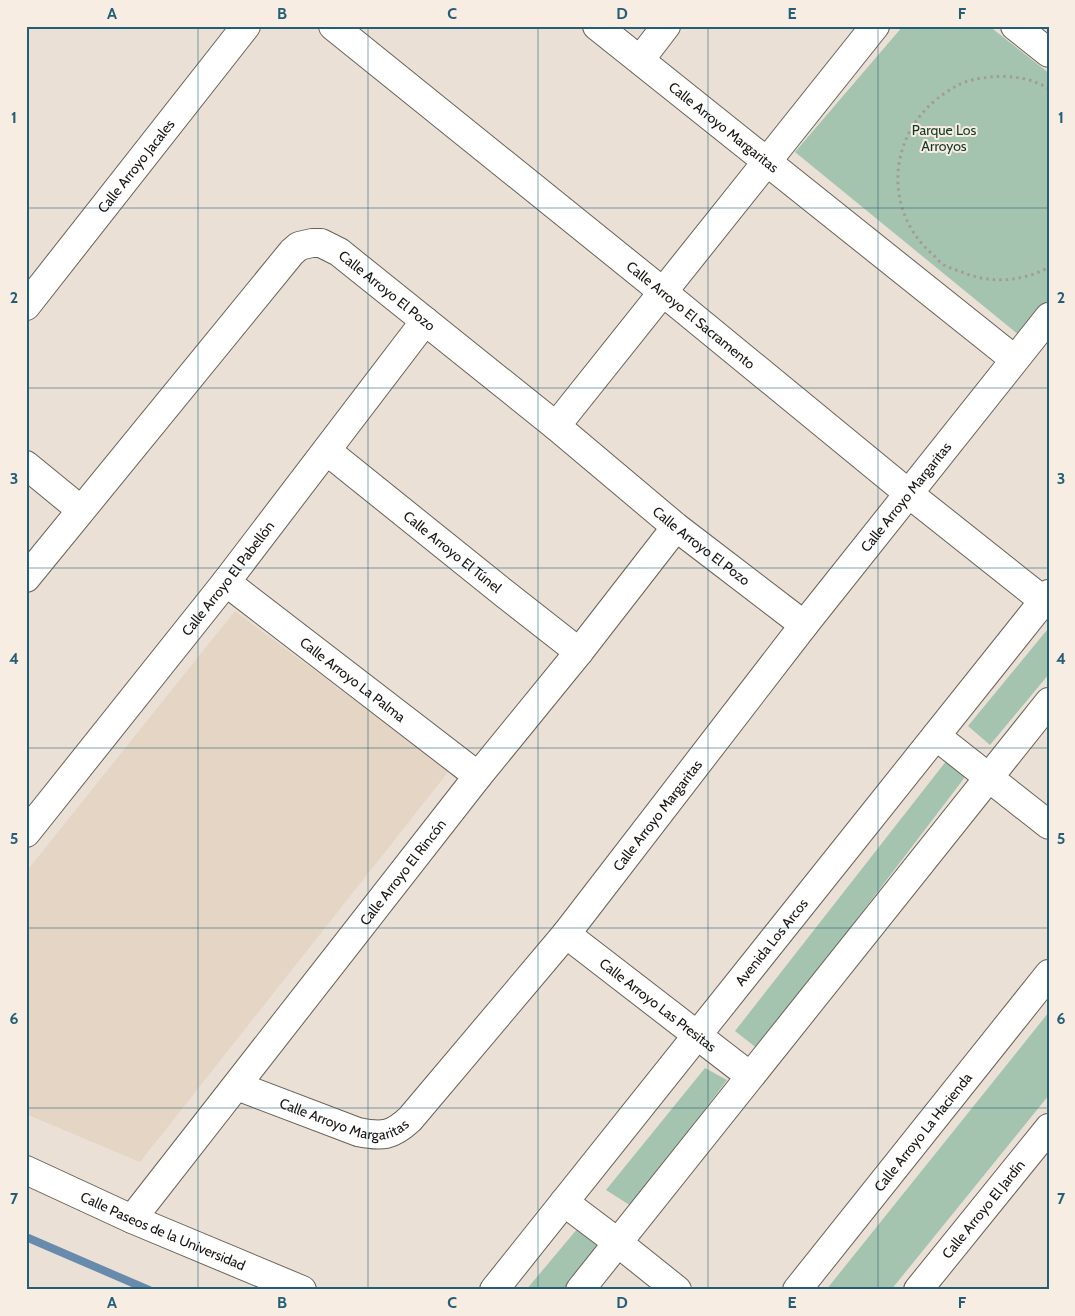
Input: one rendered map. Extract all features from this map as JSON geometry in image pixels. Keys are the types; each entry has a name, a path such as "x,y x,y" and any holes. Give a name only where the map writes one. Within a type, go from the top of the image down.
{"street":[{"name":"Calle Arroyo Jacales","path":"26,306 246,26"},
{"name":"Calle Arroyo El Sacramento","path":"333,26 663,292 908,494 1047,600"},
{"name":"Calle Arroyo Margaritas","path":"597,26 1014,359"},
{"path":"640,60 666,26"},
{"path":"556,426 875,26"},
{"path":"1015,26 1049,53"},
{"name":"Calle Arroyo El Pozo","path":"26,578 292,252 299,246 320,243 338,252 556,426 676,527 804,625"},
{"name":"Calle Arroyo Margaritas","path":"237,1086 358,1132 372,1135 387,1135 399,1129 410,1119 566,934 804,625 1049,317"},
{"name":"Calle Arroyo El Pabellón","path":"26,833 226,582 425,321"},
{"name":"Calle Arroyo El Túnel","path":"327,451 579,652"},
{"path":"26,465 81,510"},
{"name":"Calle Arroyo El Rincón","path":"132,1219 478,776 579,652 676,527"},
{"name":"Calle Arroyo La Palma","path":"226,582 478,776"},
{"name":"Avenida Los Arcos","path":"494,1290 936,736 1047,600"},
{"path":"580,1290 1049,702"},
{"path":"936,736 1049,825"},
{"name":"Calle Arroyo Las Presitas","path":"566,934 750,1076"},
{"name":"Calle Arroyo La Hacienda","path":"797,1290 1049,974"},
{"name":"Calle Arroyo El Jardín","path":"918,1290 1049,1128"},
{"name":"Calle Paseos de la Universidad","path":"26,1170 132,1219 302,1290"},
{"path":"564,1202 677,1290"}],"path":[{"path":"1049,89 1040,83 1005,76 970,80 939,96 916,119 902,148 897,181 903,213 919,242 943,264 973,278 1006,280 1038,274 1049,267"}],"shaded area":[{"path":"235,611 449,771 140,1162 26,1114 26,872"}],"green space":[{"name":"Parque Los Arroyos","path":"903,26 989,26 1049,73 1049,301 1020,336 795,152"},
{"path":"1047,630 1049,631 1049,674 990,745 968,726"},
{"path":"947,760 965,777 758,1049 735,1031"},
{"path":"1049,1012 1049,1095 891,1290 826,1290"},
{"path":"705,1068 727,1080 631,1206 606,1190"},
{"path":"578,1228 599,1245 563,1290 526,1290"}],"waterway":[{"path":"26,1237 149,1290"}]}
